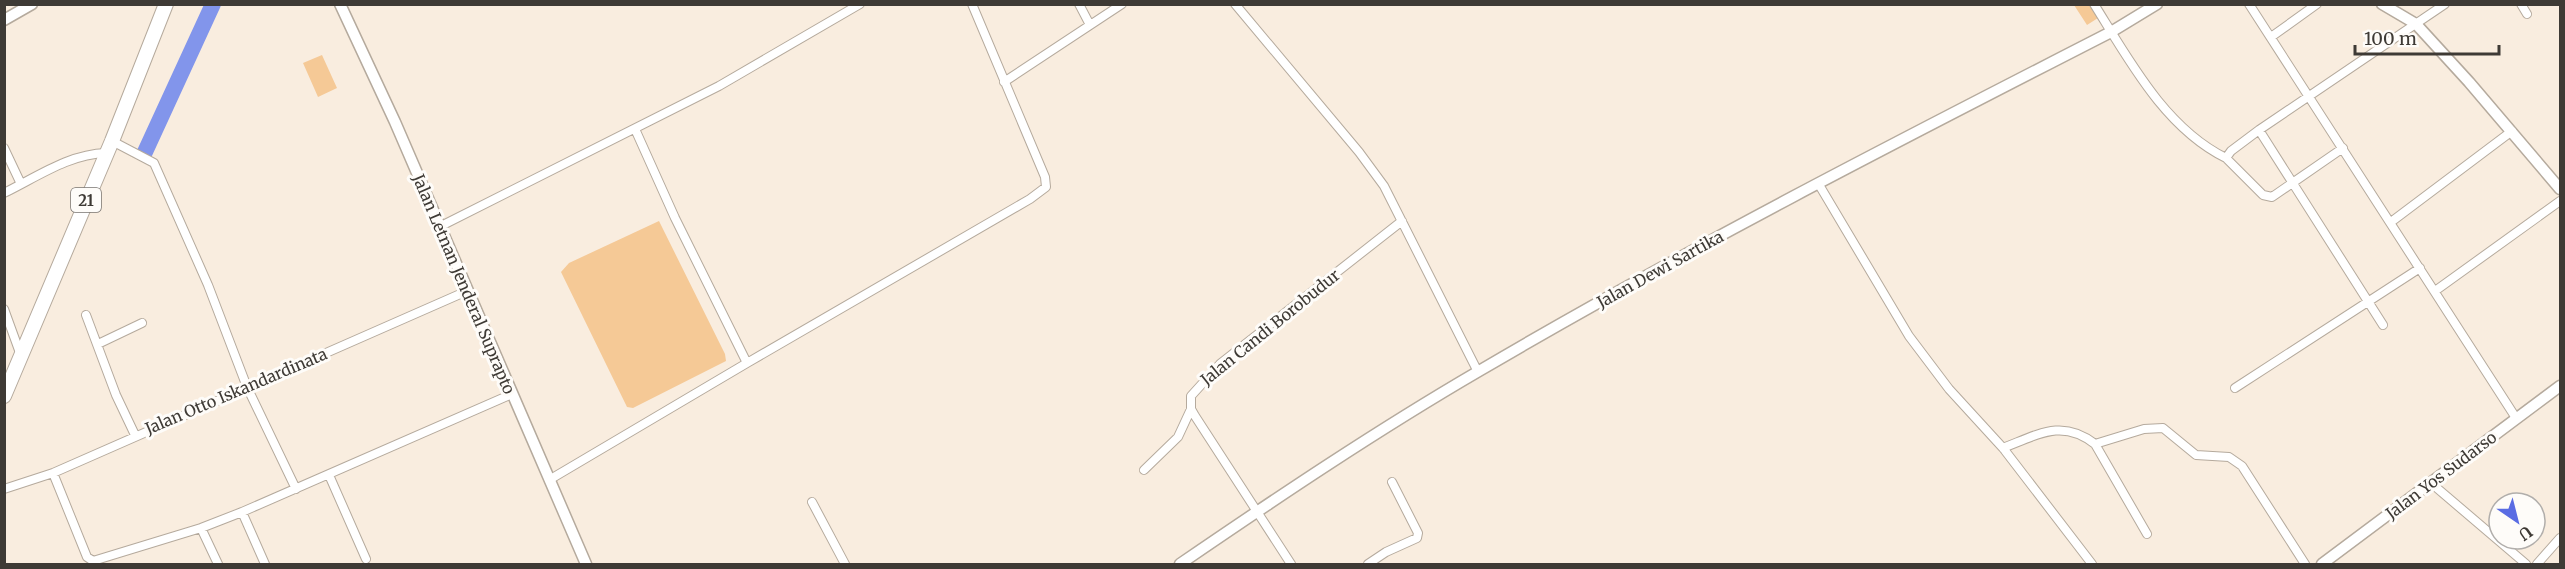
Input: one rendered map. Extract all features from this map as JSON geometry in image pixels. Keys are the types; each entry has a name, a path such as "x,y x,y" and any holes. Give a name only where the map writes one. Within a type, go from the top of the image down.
{"highway":[{"name":"21","path":"4,396 109,147 166,4"}],"street":[{"path":"4,20 32,4"},
{"name":"Jalan Letnan Jenderal Suprapto","path":"340,4 395,122 586,564"},
{"path":"439,227 719,86 860,4"},
{"path":"549,480 1030,199 1046,187 1046,177 972,4"},
{"path":"1078,4 1090,26"},
{"path":"1004,82 1122,4"},
{"path":"1235,4 1359,152 1384,186 1478,372"},
{"path":"2094,4 2165,109 2193,138 2226,158 2242,177 2268,197 2272,197 2295,182 2343,148"},
{"name":"Jalan Dewi Sartika","path":"1180,564 1371,437 1478,372 1664,266 1818,183 2111,32 2157,4"},
{"path":"2249,4 2516,418"},
{"path":"2271,37 2317,4"},
{"path":"2382,4 2416,24 2512,131 2560,189"},
{"path":"2226,158 2230,151 2259,130 2445,4"},
{"path":"2521,4 2527,14"},
{"path":"635,129 675,218 747,363"},
{"path":"2259,130 2295,182 2383,325"},
{"path":"2391,222 2512,131"},
{"path":"4,193 66,162 109,147 130,148 150,159 189,240 247,387 296,489"},
{"path":"4,148 21,184"},
{"path":"1818,183 1909,336 1949,389 2002,448 2092,564"},
{"path":"2435,291 2560,201"},
{"name":"Jalan Candi Borobudur","path":"1144,470 1178,437 1191,409 1191,396 1220,364 1402,221"},
{"path":"2235,388 2420,268"},
{"name":"Jalan Otto Iskandardinata","path":"4,489 53,473 467,291"},
{"path":"5,314 21,355"},
{"path":"86,315 116,395 135,435"},
{"path":"98,344 142,323"},
{"name":"Jalan Yos Sudarso","path":"2322,564 2560,386"},
{"path":"53,473 90,560 201,528 242,512 512,394"},
{"path":"1191,409 1291,564"},
{"path":"2095,444 2144,429 2163,428 2196,455 2229,458 2236,461 2251,477 2305,564"},
{"path":"2002,448 2056,429 2076,432 2095,444 2147,534"},
{"path":"329,475 366,559"},
{"path":"1368,564 1386,552 1417,538 1418,533 1392,482"},
{"path":"2431,483 2526,564"},
{"path":"812,502 845,564"},
{"path":"242,512 265,564"},
{"path":"201,528 218,564"},
{"path":"2537,564 2560,538"}],"shaded area":[{"path":"2074,5 2089,5 2098,18 2087,25"},
{"path":"322,55 337,88 318,97 303,63"},
{"path":"659,221 725,354 726,361 633,408 627,407 561,272 569,263"}],"waterway":[{"path":"145,152 213,4"}]}
